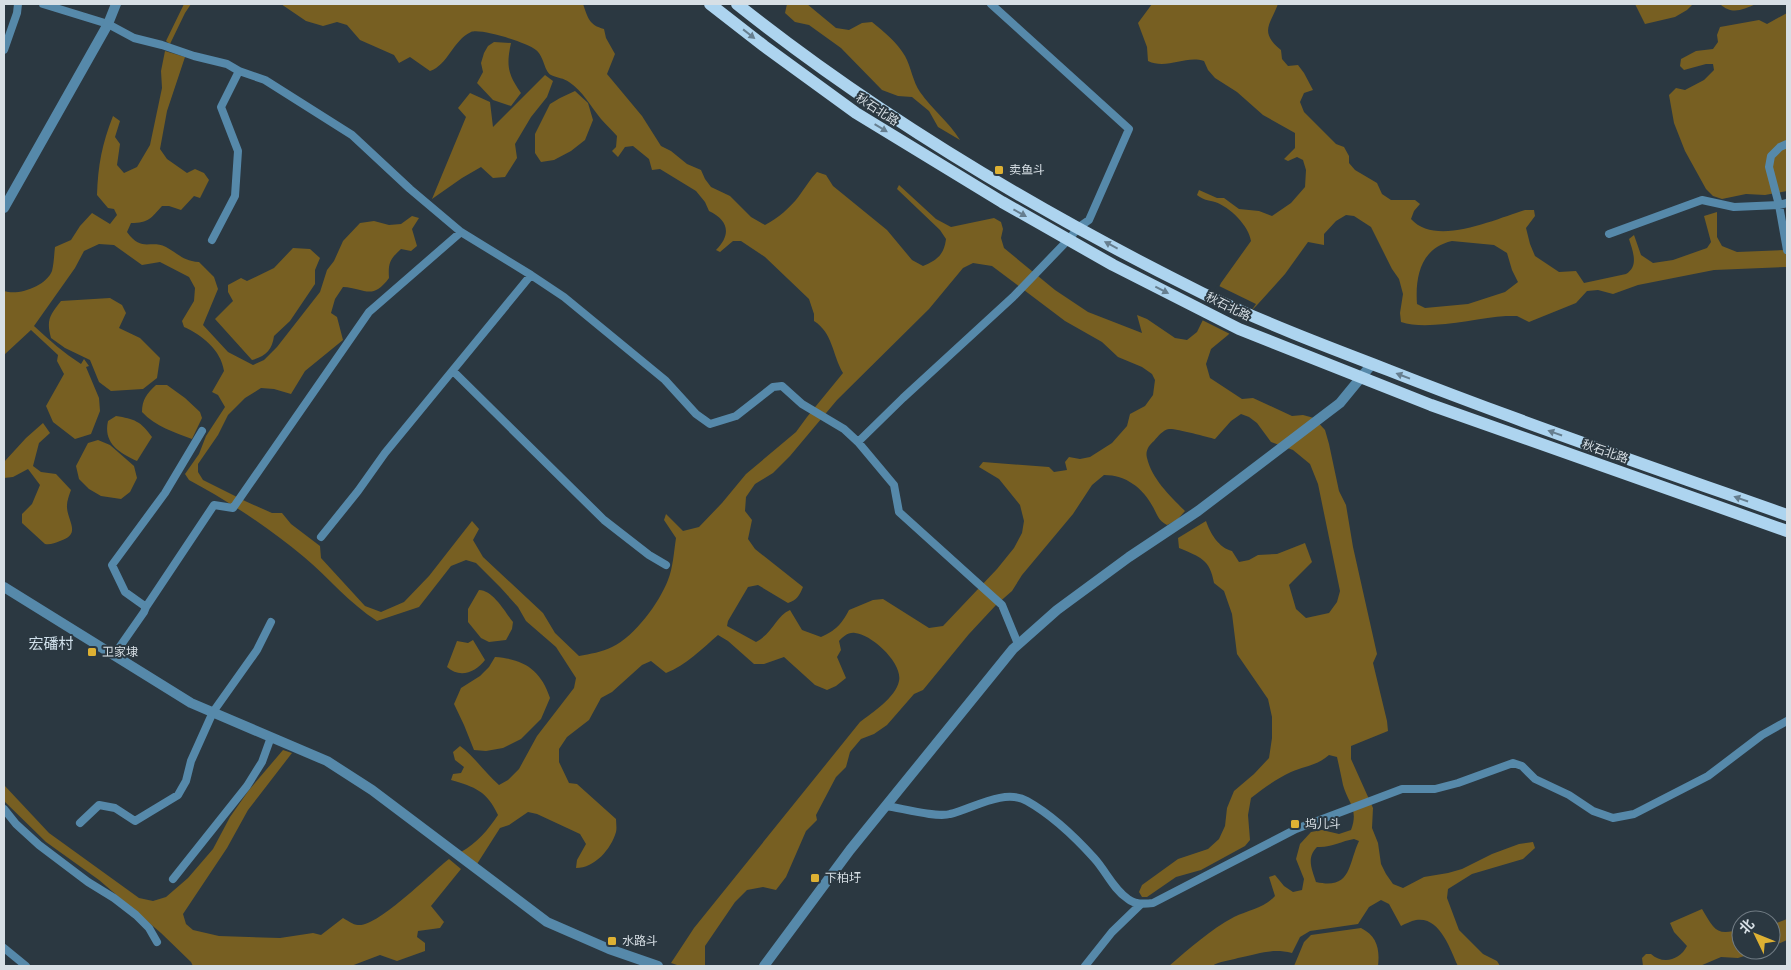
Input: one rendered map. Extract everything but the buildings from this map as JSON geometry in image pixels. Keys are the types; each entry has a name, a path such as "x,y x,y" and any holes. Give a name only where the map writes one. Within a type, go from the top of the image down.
{"main road":[{"name":"秋石北路","path":"710,4 856,113 1068,240 1239,329 1466,418 1787,531"},
{"name":"秋石北路","path":"737,4 768,29 899,122 1030,202 1204,293 1297,335 1372,364 1535,426 1787,515"}],"street":[{"path":"4,50 18,13 18,4"},
{"path":"43,4 108,24 134,38 227,64 239,71 265,80 352,135 410,189 461,232 564,297 665,380 696,414 710,424 736,416 773,387 782,386 802,404 844,429 858,442 894,485 899,512 1002,605 1018,644"},
{"path":"4,208 108,24 116,4"},
{"path":"858,442 1013,297 1068,240 1078,227 1089,220 1129,129 991,4"},
{"path":"212,240 235,196 238,151 221,107 239,71"},
{"path":"1787,144 1780,147 1771,156 1769,167 1779,205 1787,250"},
{"path":"1609,234 1702,200 1734,207 1787,203"},
{"path":"114,655 214,505 233,508 370,312 461,232"},
{"path":"321,537 386,453 531,275"},
{"path":"764,966 850,850 1018,644 1065,604 1129,557 1198,511 1340,403 1372,364"},
{"path":"453,371 604,520 649,556 666,565"},
{"path":"146,607 125,592 112,565 165,493 202,431"},
{"path":"4,587 190,703 327,762 372,790 547,922 609,949 658,966"},
{"path":"80,823 99,805 115,808 136,821 178,795 186,781 191,761 213,712 256,650 271,622"},
{"path":"886,806 936,815 949,815 1002,797 1025,799 1050,816 1094,858 1124,897 1129,901 1141,904 1153,903 1296,828 1402,790 1435,789 1458,783 1512,762 1522,766 1535,779 1570,795 1593,811 1613,818 1634,814 1708,776 1762,735 1787,721"},
{"path":"173,879 247,786 262,762 271,737"},
{"path":"4,809 16,824 39,845 136,915 150,928 157,942"},
{"path":"1086,966 1112,932 1141,904"},
{"path":"4,950 26,966"}],"shaded area":[{"path":"184,4 191,4 170,44 166,41"},
{"path":"281,4 583,4 592,23 604,29 606,38 615,54 607,74 642,116 661,146 671,151 687,164 701,170 711,187 730,196 751,217 765,225 792,205 817,172 826,175 833,186 887,230 912,260 923,266 932,262 942,253 946,239 940,230 897,189 899,185 936,219 951,227 994,218 1001,222 1003,229 1001,238 1004,248 1055,290 1088,312 1142,333 1137,315 1147,319 1175,338 1187,340 1197,332 1221,283 1251,241 1247,229 1238,218 1221,204 1197,195 1199,190 1217,198 1224,198 1239,209 1259,211 1272,216 1291,203 1305,187 1306,170 1303,160 1297,157 1288,161 1284,159 1295,148 1295,133 1263,115 1237,92 1215,78 1208,70 1204,61 1190,60 1162,64 1148,61 1147,47 1138,23 1152,4 1278,4 1268,28 1268,33 1274,44 1281,50 1282,59 1288,66 1298,65 1313,90 1304,93 1300,102 1304,112 1336,144 1344,147 1349,156 1349,163 1355,170 1377,183 1382,194 1391,200 1415,200 1420,204 1414,211 1411,219 1422,227 1435,231 1450,231 1482,224 1525,210 1534,210 1535,216 1526,228 1535,256 1559,272 1576,271 1584,283 1626,274 1630,271 1633,267 1634,258 1629,239 1634,235 1641,255 1653,263 1673,260 1707,248 1711,242 1704,216 1717,212 1717,237 1722,246 1737,252 1787,250 1786,267 1714,270 1638,285 1613,294 1598,290 1587,291 1576,303 1529,322 1517,316 1506,316 1438,325 1412,324 1401,322 1400,313 1403,294 1399,279 1371,227 1354,216 1346,215 1336,221 1324,234 1324,245 1308,242 1285,274 1258,304 1228,335 1211,349 1206,364 1210,378 1242,399 1253,398 1292,416 1303,415 1314,418 1325,430 1339,491 1346,505 1353,547 1377,654 1373,663 1387,721 1388,731 1351,746 1351,759 1373,808 1372,828 1378,843 1381,864 1386,874 1393,884 1403,888 1424,877 1462,869 1492,854 1519,844 1533,842 1535,848 1523,859 1472,874 1448,889 1447,898 1459,930 1483,954 1497,961 1500,966 1458,966 1448,943 1438,928 1424,920 1414,920 1401,926 1389,904 1381,900 1369,907 1358,924 1310,931 1300,937 1292,953 1265,952 1221,962 1212,966 1169,966 1200,940 1234,917 1271,900 1275,896 1269,877 1275,875 1284,886 1293,892 1302,890 1304,879 1296,859 1300,844 1311,832 1322,830 1339,834 1351,830 1354,817 1352,806 1343,785 1337,757 1329,755 1315,764 1280,778 1251,798 1248,815 1250,840 1245,846 1201,870 1176,877 1147,897 1142,897 1139,892 1142,885 1178,859 1208,849 1219,839 1225,826 1227,808 1234,791 1269,758 1272,738 1272,717 1268,699 1237,654 1232,614 1224,591 1214,583 1210,569 1203,560 1179,548 1178,538 1206,521 1216,539 1223,547 1232,551 1239,562 1249,560 1258,555 1277,554 1305,543 1312,562 1289,585 1296,609 1306,618 1329,613 1337,602 1340,591 1318,484 1310,464 1293,450 1271,442 1257,423 1241,414 1231,421 1215,439 1169,429 1149,446 1147,455 1149,466 1162,487 1185,511 1177,520 1167,525 1160,519 1144,494 1127,480 1104,475 1092,485 1073,514 1022,575 1012,591 969,634 923,690 914,694 887,725 874,734 861,739 850,752 846,767 836,777 816,815 817,820 806,831 786,877 776,890 763,887 747,890 735,902 705,946 705,966 680,966 671,963 694,928 860,722 889,699 897,687 899,674 896,666 891,658 869,638 850,633 839,641 841,650 837,657 846,678 827,690 815,685 784,657 764,664 754,664 728,641 718,635 687,661 666,673 651,661 642,665 612,692 601,698 589,720 567,737 559,749 559,762 569,783 577,784 616,819 614,838 606,851 590,865 576,868 577,860 586,844 580,834 537,814 528,812 509,825 500,828 477,864 461,852 482,836 498,815 485,795 474,788 451,780 453,774 461,773 464,767 455,760 453,752 460,746 499,785 508,780 519,769 537,736 574,688 576,678 556,647 526,621 518,607 476,563 466,560 451,566 419,607 377,621 357,606 277,535 234,506 189,480 185,474 199,454 206,436 225,407 218,395 212,392 224,371 219,356 204,339 184,327 182,321 194,301 195,288 189,277 160,262 142,265 114,245 99,244 84,251 75,268 34,326 81,364 84,359 89,366 86,367 99,398 100,411 91,434 75,439 53,422 46,406 64,374 57,361 58,355 31,330 4,355 4,291 24,291 44,281 52,271 55,247 71,240 92,213 110,224 117,215 114,209 108,208 97,195 101,155 113,116 120,121 115,137 120,144 117,165 124,173 137,167 150,145 162,88 161,71 165,51 185,57 167,111 160,149 167,159 187,173 195,169 204,173 209,180 200,198 194,196 181,210 162,206 149,219 131,223 127,232 137,242 160,245 185,259 199,262 214,277 218,289 203,325 228,352 253,365 264,360 277,347 320,292 327,270 334,261 343,241 360,223 374,221 389,225 401,224 412,216 419,218 412,229 417,246 411,251 401,249 394,256 389,265 389,278 383,285 378,289 368,292 343,287 335,299 331,313 337,317 343,340 305,371 291,394 274,389 261,388 245,398 228,415 218,435 198,464 198,472 203,480 272,513 282,513 291,524 320,546 321,558 365,606 381,612 404,602 429,576 472,521 479,529 473,540 483,557 543,613 555,633 579,656 600,652 612,647 629,635 645,618 659,599 668,580 676,538 664,520 666,514 683,531 699,527 746,474 796,432 843,373 829,338 814,321 814,314 809,299 765,257 741,241 733,241 720,252 716,250 724,238 726,228 720,219 709,211 705,202 696,191 660,169 652,170 649,159 633,146 625,147 618,157 612,151 616,147 617,136 601,119 583,94 567,81 549,73 536,50 504,37 476,31 465,36 441,64 430,71 410,57 399,63 394,55 360,40 347,25 337,22 323,26 306,21","holes":["1452,241 1494,245 1507,253 1518,282 1505,292 1468,304 1425,308 1417,304 1417,283 1422,265 1433,250","973,263 992,266 1065,321 1102,342 1118,357 1142,367 1152,374 1155,380 1153,395 1145,406 1130,414 1127,426 1112,443 1090,457 1080,459 1069,457 1065,462 1067,470 1054,472 1049,467 983,462 979,467 999,479 1020,505 1024,521 1022,533 1014,548 997,569 943,626 929,628 883,599 873,600 849,610 838,626 821,637 802,630 790,610 781,616 767,634 756,642 727,626 748,587 758,585 788,603 797,597 803,587 755,549 748,539 752,520 745,511 746,497 755,484 773,473 790,456 837,400 929,309 963,268","1354,839 1359,841 1343,879 1328,883 1316,882 1311,864 1312,855 1317,847"]},
{"path":"787,4 807,4 836,28 849,30 862,23 872,22 902,51 920,92 960,140 938,127 929,111 912,97 898,96 882,90 841,48 809,25 795,22 785,13"},
{"path":"1635,4 1693,4 1675,17 1645,24"},
{"path":"1720,4 1756,4 1742,10 1733,10"},
{"path":"1787,13 1787,191 1765,195 1746,194 1722,199 1713,196 1706,189 1685,151 1674,123 1669,95 1676,88 1685,90 1704,80 1714,70 1713,64 1684,70 1680,66 1681,59 1696,51 1713,49 1718,42 1717,35 1720,27 1759,20 1767,24"},
{"path":"494,42 511,43 509,70 521,93 511,106 493,100 477,83 483,72 481,63 484,53 488,46"},
{"path":"545,75 553,81 547,97 531,117 515,144 517,158 505,177 493,178 481,167 432,199 466,117 458,108 470,93 490,102 493,127"},
{"path":"575,91 588,103 593,120 585,140 571,151 554,160 541,162 535,153 535,134 550,104"},
{"path":"293,248 310,249 320,258 315,270 315,284 290,321 274,336 268,352 252,360 215,319 233,301 228,292 228,285 241,278 247,281 274,268"},
{"path":"110,298 122,305 126,313 119,328 140,338 160,358 157,378 143,389 111,391 99,382 90,360 65,348 51,338 50,318 61,301"},
{"path":"156,385 167,385 200,412 202,418 192,439 159,425 142,412 146,397"},
{"path":"116,416 137,422 152,437 137,461 119,451 110,441 107,429 108,421"},
{"path":"43,423 50,433 39,443 33,466 41,472 56,474 71,490 67,511 72,526 71,535 49,544 45,544 22,523 22,514 32,504 40,485 28,469 13,477 4,478 4,462"},
{"path":"98,440 110,445 134,466 137,478 130,492 121,499 101,496 89,489 79,479 76,466 88,443"},
{"path":"479,590 494,597 513,622 512,629 506,640 489,642 481,638 468,622 468,609"},
{"path":"473,640 485,660 468,673 457,673 447,667 457,641 468,643"},
{"path":"495,657 515,660 530,668 542,680 550,698 541,719 521,739 503,748 486,751 474,750 454,704 461,688 480,676"},
{"path":"283,750 292,753 248,810 227,848 183,914 186,924 193,930 219,936 280,938 313,933 321,935 343,918 358,925 367,924 391,909 449,859 461,869 431,906 444,922 440,928 418,931 417,937 425,943 425,951 397,961 380,955 351,966 193,966 161,933 99,880 46,842 4,801 4,785 49,833 139,898 153,901 166,897 188,878 213,849 230,817 249,790"},
{"path":"1702,909 1717,930 1731,931 1731,958 1721,957 1700,966 1643,966 1642,958 1646,954 1666,960 1676,958 1684,951 1687,946 1674,932 1670,923"},
{"path":"1787,919 1787,940 1781,943 1781,921"},
{"path":"1361,928 1374,939 1378,949 1378,966 1294,966 1304,942 1311,935"}],"pier":[{"path":"1217,285 1256,304 1232,335 1200,319"}],"place":[{"name":"卖鱼斗","path":"999,170"},
{"name":"卫家埭","path":"92,652"},
{"name":"坞儿斗","path":"1295,824"},
{"name":"下柏圩","path":"815,878"},
{"name":"水路斗","path":"612,941"}],"district":[{"name":"宏磻村","path":"51,644"}]}
